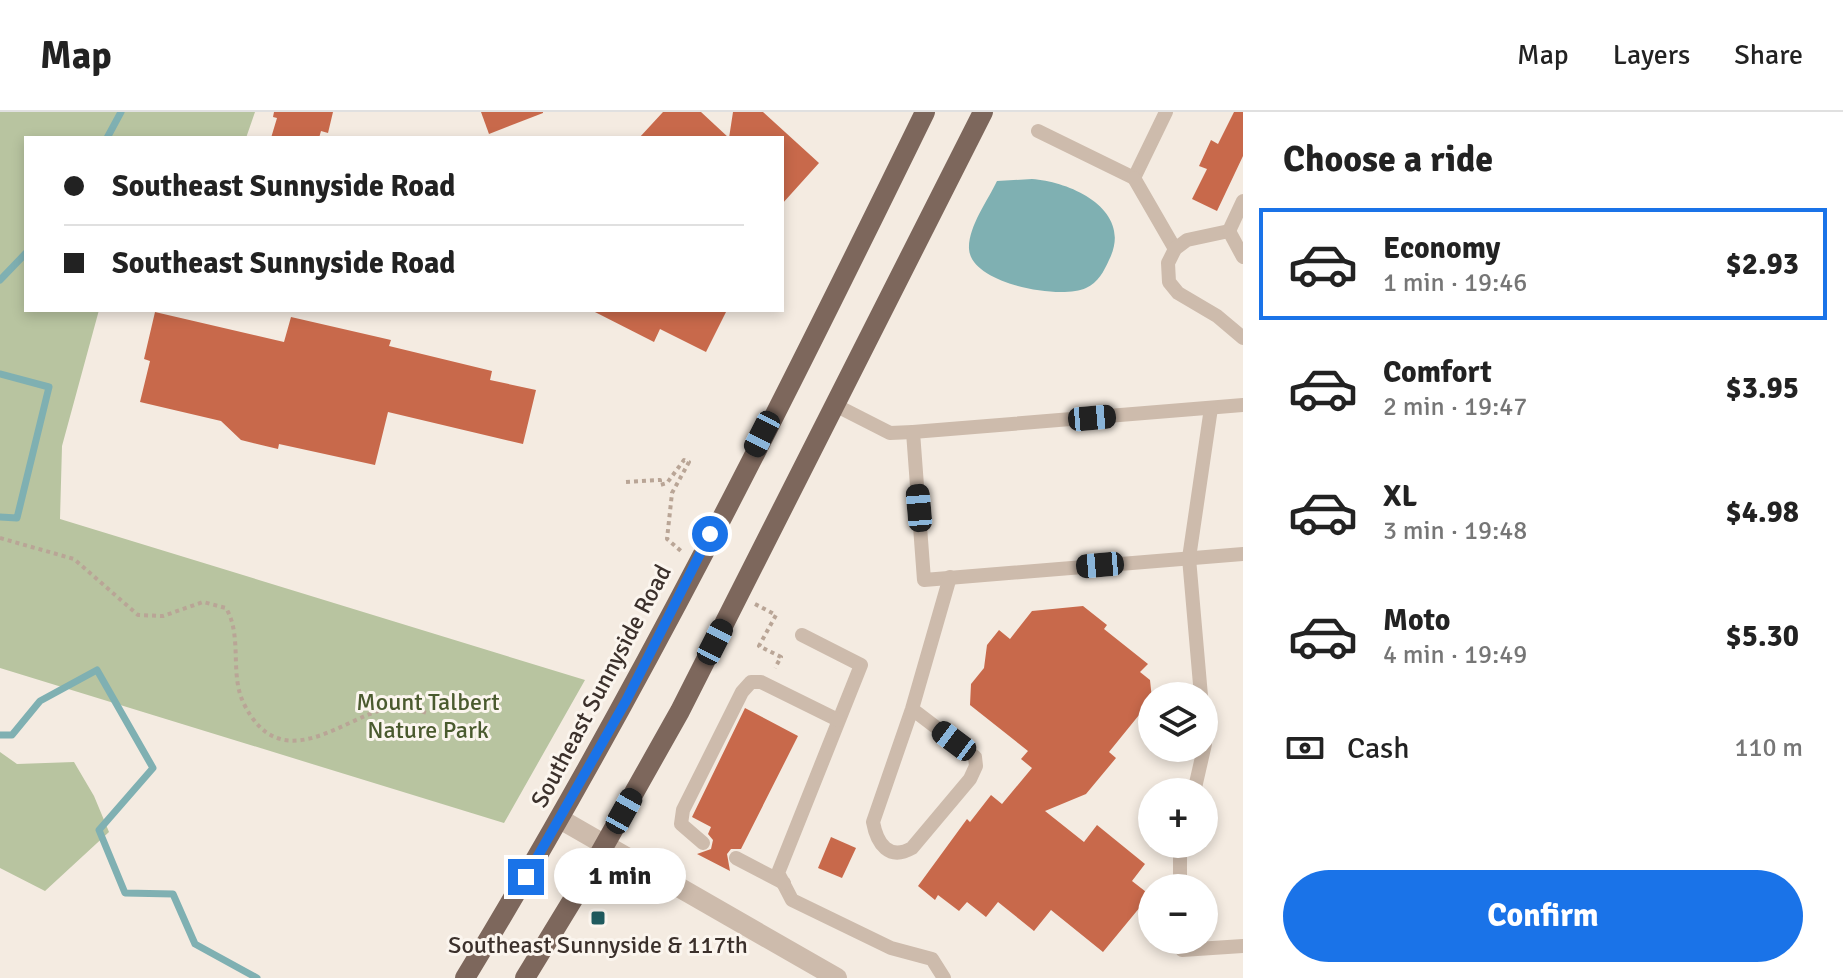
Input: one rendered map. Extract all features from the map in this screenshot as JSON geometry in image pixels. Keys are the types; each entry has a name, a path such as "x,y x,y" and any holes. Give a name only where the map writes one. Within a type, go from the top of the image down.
{"main road":[{"name":"Southeast Sunnyside Road","path":"465,978 626,701 925,112"},
{"path":"525,978 605,844 738,596 983,112"}],"street":[{"path":"560,819 837,978"}],"lane":[{"path":"1134,178 1166,112"},
{"path":"1038,131 1134,178 1175,249"},
{"path":"1229,231 1243,201"},
{"path":"1229,231 1187,240 1175,249 1168,263 1169,282 1178,293 1217,316 1243,338"},
{"path":"1229,231 1243,257"},
{"path":"835,405 890,433 1243,405"},
{"path":"1200,682 1189,558 1211,408"},
{"path":"913,432 924,580 1243,554"},
{"path":"912,709 975,757 976,766 970,779 912,848 902,854 888,852 876,840 873,822 912,709 950,577"},
{"path":"802,635 861,665 778,873 792,900 838,925 891,948 932,959 944,978"},
{"path":"703,843 681,824 683,810 742,692 751,682 766,684 838,720"},
{"path":"736,858 784,883"},
{"path":"1218,948 1243,946"}],"path":[{"path":"626,482 660,480 660,485 667,483 684,460 689,462 672,493 667,539 668,544 698,559"},
{"path":"0,538 74,559 138,615 163,616 203,602 226,608 235,624 242,701 254,720 266,731 305,740 325,737 385,708 427,713"},
{"path":"738,596 776,615 759,646 781,657 766,684"}],"green space":[{"name":"Mount Talbert Nature Park","path":"0,112 255,112 247,136 24,136 24,312 98,312 62,446 60,519 585,680 504,823 0,668"},
{"path":"0,752 17,764 74,762 94,796 109,832 45,891 0,868"}],"water":[{"path":"997,181 1048,181 1081,193 1106,214 1113,227 1115,243 1105,268 1090,286 1057,292 1018,286 984,272 974,261 969,249 972,232"}],"building":[{"path":"274,112 333,112 328,133 321,131 320,136 272,136 277,118 273,117"},
{"path":"481,112 543,112 543,113 489,134"},
{"path":"663,112 701,112 727,136 641,136"},
{"path":"733,112 763,112 819,163 784,202 784,136 729,136"},
{"path":"1234,112 1243,112 1243,156 1217,211 1192,199 1207,169 1199,166 1211,140 1218,144"},
{"path":"155,312 284,342 291,317 391,340 389,346 492,371 490,380 536,390 523,444 388,412 375,465 279,444 278,449 241,440 221,421 140,402 150,361 144,359"},
{"path":"595,312 726,312 706,352 660,329 654,342"},
{"path":"1083,606 1107,625 1104,629 1148,664 1140,672 1150,682 1138,682 1138,716 1109,752 1116,758 1086,794 1045,811 1084,842 1097,825 1145,864 1132,881 1138,886 1138,910 1103,952 1051,910 1034,931 998,902 986,917 967,902 959,911 938,895 935,900 918,886 967,819 970,822 991,795 1002,804 1032,768 1021,759 1028,751 970,705 971,684 984,668 987,645 999,630 1010,639 1032,611"},
{"path":"745,708 798,736 741,849 731,849 727,854 730,871 697,854 711,849 713,840 708,834 711,827 692,817"},
{"path":"831,837 856,848 842,878 818,868"}],"waterway":[{"path":"108,136 121,112"},
{"path":"0,280 24,255"},
{"path":"0,374 49,387 17,518 0,517"},
{"path":"0,735 12,735 40,701 97,670 153,768 99,830 125,893 173,894 195,944 257,978"}],"place":[{"name":"Southeast Sunnyside & 117th","path":"598,918"}],"route":[{"path":"526,877 626,701 710,534"}]}
